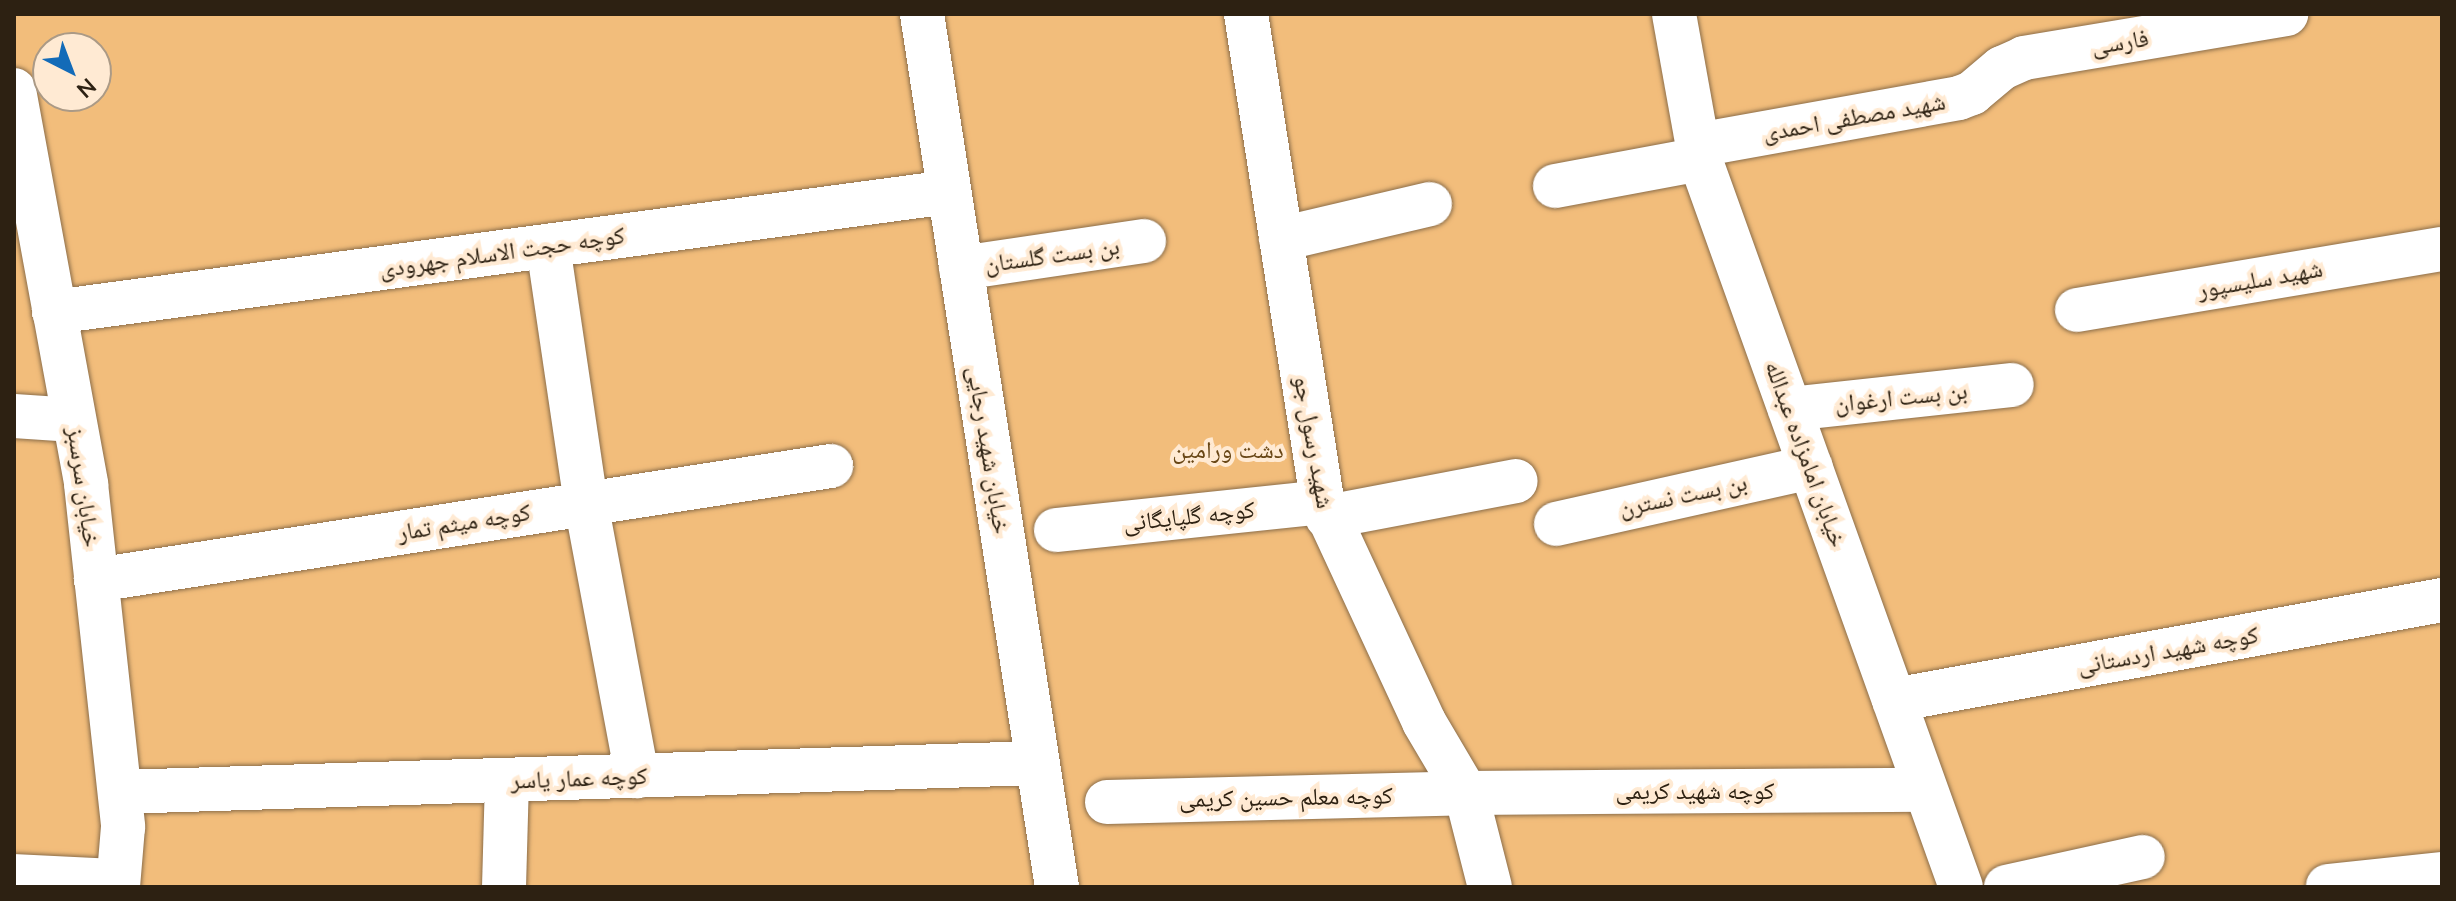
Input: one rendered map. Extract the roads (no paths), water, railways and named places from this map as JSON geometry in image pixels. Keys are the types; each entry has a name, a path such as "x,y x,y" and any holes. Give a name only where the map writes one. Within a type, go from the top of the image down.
{"street":[{"name":"خیابان شهید رجایی","path":"922,14 1057,887"},
{"name":"شهید رسول جو","path":"1246,14 1324,509 1424,722 1466,793 1490,887"},
{"name":"خیابان امامزاده عبدالله","path":"1674,14 1699,152 1961,887"},
{"name":"فارسی","path":"2002,68 2024,58 2286,14"},
{"name":"شهید مصطفی احمدی","path":"1555,186 1699,152 1959,98 1972,93 2002,68"},
{"name":"خیابان سرسبز","path":"14,90 86,484 123,827 118,884"},
{"name":"کوچه حجت الاسلام جهرودی","path":"54,312 949,192"},
{"path":"1281,239 1430,204"},
{"name":"بن بست گلستان","path":"961,268 1144,241"},
{"path":"548,246 586,503 637,776"},
{"name":"شهید سلیسپور","path":"2077,310 2442,249"},
{"name":"بن بست ارغوان","path":"1790,409 2012,385"},
{"path":"14,416 74,420"},
{"name":"کوچه میثم تمار","path":"96,580 831,466"},
{"name":"بن بست نسترن","path":"1556,524 1811,467"},
{"name":"کوچه گلپایگانی","path":"1056,530 1324,509 1516,481"},
{"name":"کوچه شهید اردستانی","path":"1894,700 2442,600"},
{"name":"کوچه عمار یاسر","path":"120,792 1037,763"},
{"path":"504,887 507,780"},
{"name":"کوچه شهید کریمی","path":"1466,793 1925,790"},
{"name":"کوچه معلم حسین کریمی","path":"1107,802 1466,793"},
{"path":"2006,887 2143,857"},
{"path":"2328,886 2442,874"},
{"path":"14,876 118,884"}],"park label":[{"name":"دشت ورامین","path":"1228,450"}]}
